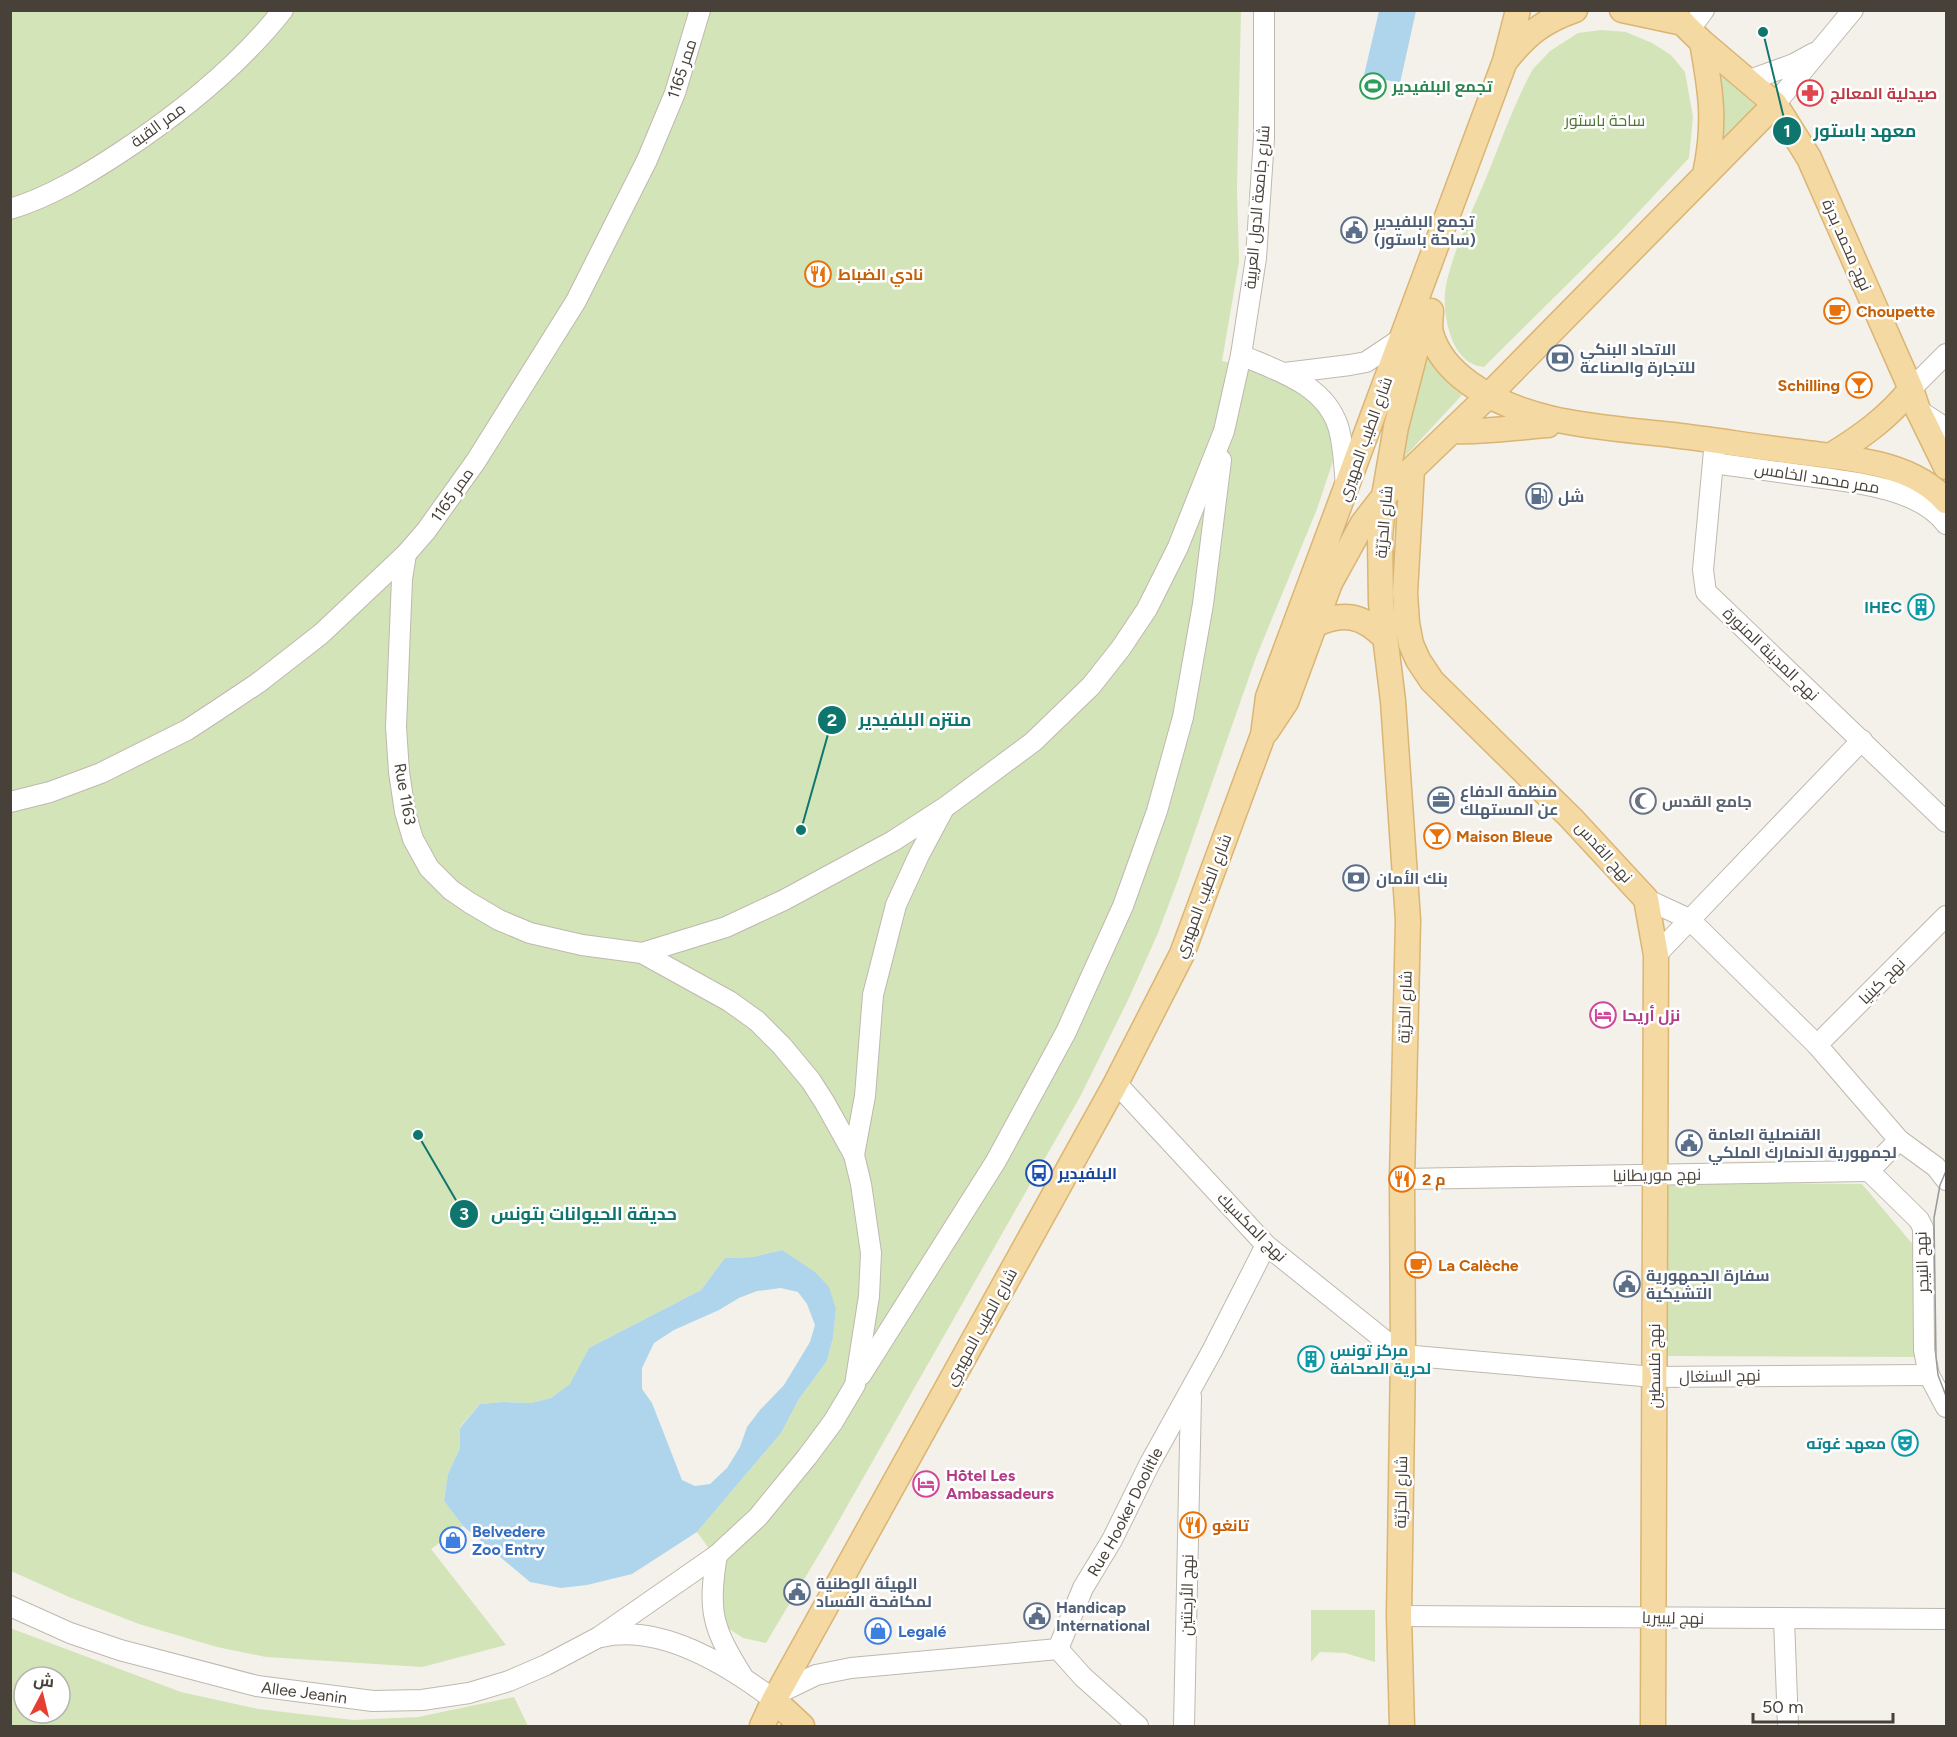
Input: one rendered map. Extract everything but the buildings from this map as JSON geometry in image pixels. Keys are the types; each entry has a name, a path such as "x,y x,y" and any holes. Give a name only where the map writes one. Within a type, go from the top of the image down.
{"main road":[{"name":"شارع الطيب المهيري","path":"762,1726 774,1700 1116,1083 1182,954 1263,735 1268,697 1445,226 1505,61 1518,10"},
{"path":"1505,61 1523,39 1554,18 1575,10"},
{"path":"1622,10 1689,23 1712,98 1713,118 1705,174"},
{"name":"نهج محمد بدرة","path":"1689,23 1746,81 1775,104 1809,158 1915,400 1947,467"},
{"path":"1263,735 1286,702 1330,583 1363,523 1384,496 1487,397 1775,104"},
{"path":"1445,226 1431,294 1431,332 1439,354 1456,373 1487,397 1515,409 1714,451 1830,456 1898,470 1921,480 1947,501"},
{"name":"شارع الحرّيّة","path":"1402,1726 1400,1616 1403,1355 1402,1179 1408,920 1393,701 1382,603 1380,538 1384,496 1396,427 1431,294"},
{"path":"1830,456 1868,432 1891,412 1915,400"},
{"path":"1452,431 1475,432 1577,423"},
{"name":"نهج القدس","path":"1412,469 1405,593 1411,644 1418,660 1432,681 1572,818 1646,899"},
{"path":"1314,625 1328,618 1352,617 1374,627 1385,638"},
{"path":"1393,701 1405,687 1413,682 1432,681"},
{"name":"نهج فلسطين","path":"1646,899 1656,955 1653,1726"},
{"path":"774,1700 802,1726"}],"street":[{"name":"ممر القبة","path":"10,209 61,188 95,169 178,112 241,56 283,10"},
{"name":"ممر 1165","path":"10,802 50,792 101,773 207,718 305,647 406,554 426,531 476,461 576,302 647,160 675,93 700,10"},
{"name":"شارع جامعة الدول العربية","path":"1224,431 1241,356 1256,258 1265,92 1264,10"},
{"path":"1775,104 1853,10"},
{"path":"1746,81 1794,64 1824,47"},
{"path":"1286,373 1366,362 1402,339"},
{"path":"1947,354 1915,400 1947,432"},
{"path":"1241,356 1286,373 1312,390 1328,407 1338,428 1347,488"},
{"path":"642,952 726,927 783,900 893,841 944,808 1046,730 1091,686 1121,648 1147,609 1178,547 1224,431"},
{"name":"Allee Jeanin","path":"10,1606 80,1636 120,1650 257,1686 373,1701 422,1700 469,1692 509,1681 546,1665 598,1637 717,1555 758,1517 833,1422 996,1161 1066,1032 1123,906 1157,811 1184,717 1203,604 1224,431"},
{"name":"ممر محمد الخامس","path":"1714,451 1898,492 1927,507 1947,524"},
{"name":"نهج المدينة المنورة","path":"1714,451 1703,570 1706,592 1947,822"},
{"name":"Rue 1163","path":"406,554 402,579 396,727 399,772 405,812 413,838 429,868 451,890 470,903 499,920 530,933 582,945 642,952"},
{"path":"1656,955 1862,740"},
{"path":"854,1155 865,1096 873,995 896,905 944,808"},
{"name":"نهج القدس","path":"1646,899 1689,919 1817,1045 1899,1140 1943,1172"},
{"name":"نهج كينيا","path":"1817,1045 1947,916"},
{"path":"642,952 729,1001 757,1021 782,1046 811,1081 854,1155 861,1184 871,1253 869,1296 855,1385"},
{"name":"نهج المكسيك","path":"1116,1083 1266,1245 1403,1355"},
{"path":"1869,1171 1899,1140"},
{"name":"نهج موريطانيا","path":"1402,1179 1869,1171"},
{"name":"نهج النيجر","path":"1869,1171 1919,1220 1923,1228 1924,1350 1929,1375 1947,1407"},
{"name":"Rue Hooker Doolitle","path":"1058,1649 1083,1588 1112,1540 1150,1463 1191,1391 1266,1245"},
{"name":"نهج السنغال","path":"1403,1355 1654,1377 1929,1375"},
{"name":"نهج الأرجنتين","path":"1184,1726 1191,1391"},
{"path":"717,1555 711,1595 713,1616 725,1647 743,1677"},
{"name":"نهج ليبيريا","path":"1400,1616 1947,1619"},
{"path":"1784,1619 1788,1726"},
{"path":"598,1637 624,1634 670,1641 743,1677 774,1700 785,1690 816,1675 851,1668 1058,1649 1083,1677 1138,1726"}],"green space":[{"path":"11,11 1241,11 1237,187 1239,262 1222,361 1288,375 1308,390 1329,423 1333,461 1317,509 1255,660 1158,933 1129,998 1081,1095 833,1531 766,1643 743,1638 723,1625 721,1565 697,1532 781,1433 799,1399 827,1361 833,1338 836,1309 782,1250 753,1257 725,1258 701,1290 589,1348 570,1385 551,1398 531,1403 480,1404 460,1427 460,1448 448,1474 444,1501 463,1526 431,1549 506,1645 422,1667 266,1657 217,1647 139,1624 69,1597 11,1571"},
{"name":"ساحة باستور","path":"1601,30 1626,32 1652,43 1671,55 1685,72 1693,117 1689,158 1617,235 1484,367 1472,364 1463,357 1450,335 1445,308 1446,285 1458,244 1533,69 1550,51 1578,33"},
{"path":"1713,68 1761,110 1715,156"},
{"path":"1422,343 1438,372 1462,395 1399,463"},
{"path":"1668,1182 1862,1184 1915,1247 1915,1357 1668,1356"},
{"path":"1311,1610 1375,1610 1375,1662 1345,1653 1320,1652 1311,1662"},
{"path":"10,1628 181,1692 258,1709 353,1720 418,1717 514,1697 528,1726 11,1726"}],"water":[{"path":"1379,11 1416,11 1400,83 1364,75"},
{"path":"782,1250 815,1272 829,1287 836,1309 833,1338 827,1361 799,1399 781,1433 697,1532 632,1574 587,1585 561,1588 530,1582 463,1526 444,1501 448,1474 460,1448 460,1428 480,1404 531,1403 551,1398 570,1384 589,1348 701,1290 725,1258 753,1257","holes":["781,1288 798,1292 807,1304 815,1325 810,1342 784,1385 747,1427 740,1447 727,1468 710,1484 695,1486 682,1480 652,1403 642,1389 642,1368 654,1343 674,1330 757,1291"]}],"tram line":[{"path":"1946,1171 1940,1185 1934,1218 1936,1357 1938,1375 1946,1396"}],"place":[{"name":"معهد باستور","path":"1763,32"},
{"name":"تجمع البلفيدير","path":"1373,86"},
{"name":"صيدلية المعالج","path":"1810,93"},
{"name":"تجمع البلفيدير (ساحة باستور)","path":"1354,230"},
{"name":"نادي الضباط","path":"818,274"},
{"name":"Choupette","path":"1837,311"},
{"name":"الاتحاد البنكي للتجارة والصناعة","path":"1560,358"},
{"name":"Schilling","path":"1859,385"},
{"name":"شل","path":"1539,496"},
{"name":"IHEC","path":"1921,607"},
{"name":"منظمة الدفاع عن المستهلك","path":"1441,800"},
{"name":"جامع القدس","path":"1643,801"},
{"name":"منتزه البلفيدير","path":"801,830"},
{"name":"Maison Bleue","path":"1437,836"},
{"name":"بنك الأمان","path":"1356,878"},
{"name":"نزل أريحا","path":"1603,1015"},
{"name":"حديقة الحيوانات بتونس","path":"418,1135"},
{"name":"القنصلية العامة لجمهورية الدنمارك الملكي","path":"1689,1143"},
{"name":"البلفيدير","path":"1039,1173"},
{"name":"2 م","path":"1402,1179"},
{"name":"La Calèche","path":"1418,1265"},
{"name":"سفارة الجمهورية التشيكية","path":"1627,1284"},
{"name":"مركز تونس لحرية الصحافة","path":"1311,1359"},
{"name":"معهد غوته","path":"1905,1443"},
{"name":"Hôtel Les Ambassadeurs","path":"926,1484"},
{"name":"تانغو","path":"1193,1525"},
{"name":"Belvedere Zoo Entry","path":"453,1540"},
{"name":"الهيئة الوطنية لمكافحة الفساد","path":"797,1592"},
{"name":"Handicap International","path":"1037,1616"},
{"name":"Legalé","path":"878,1631"}]}
